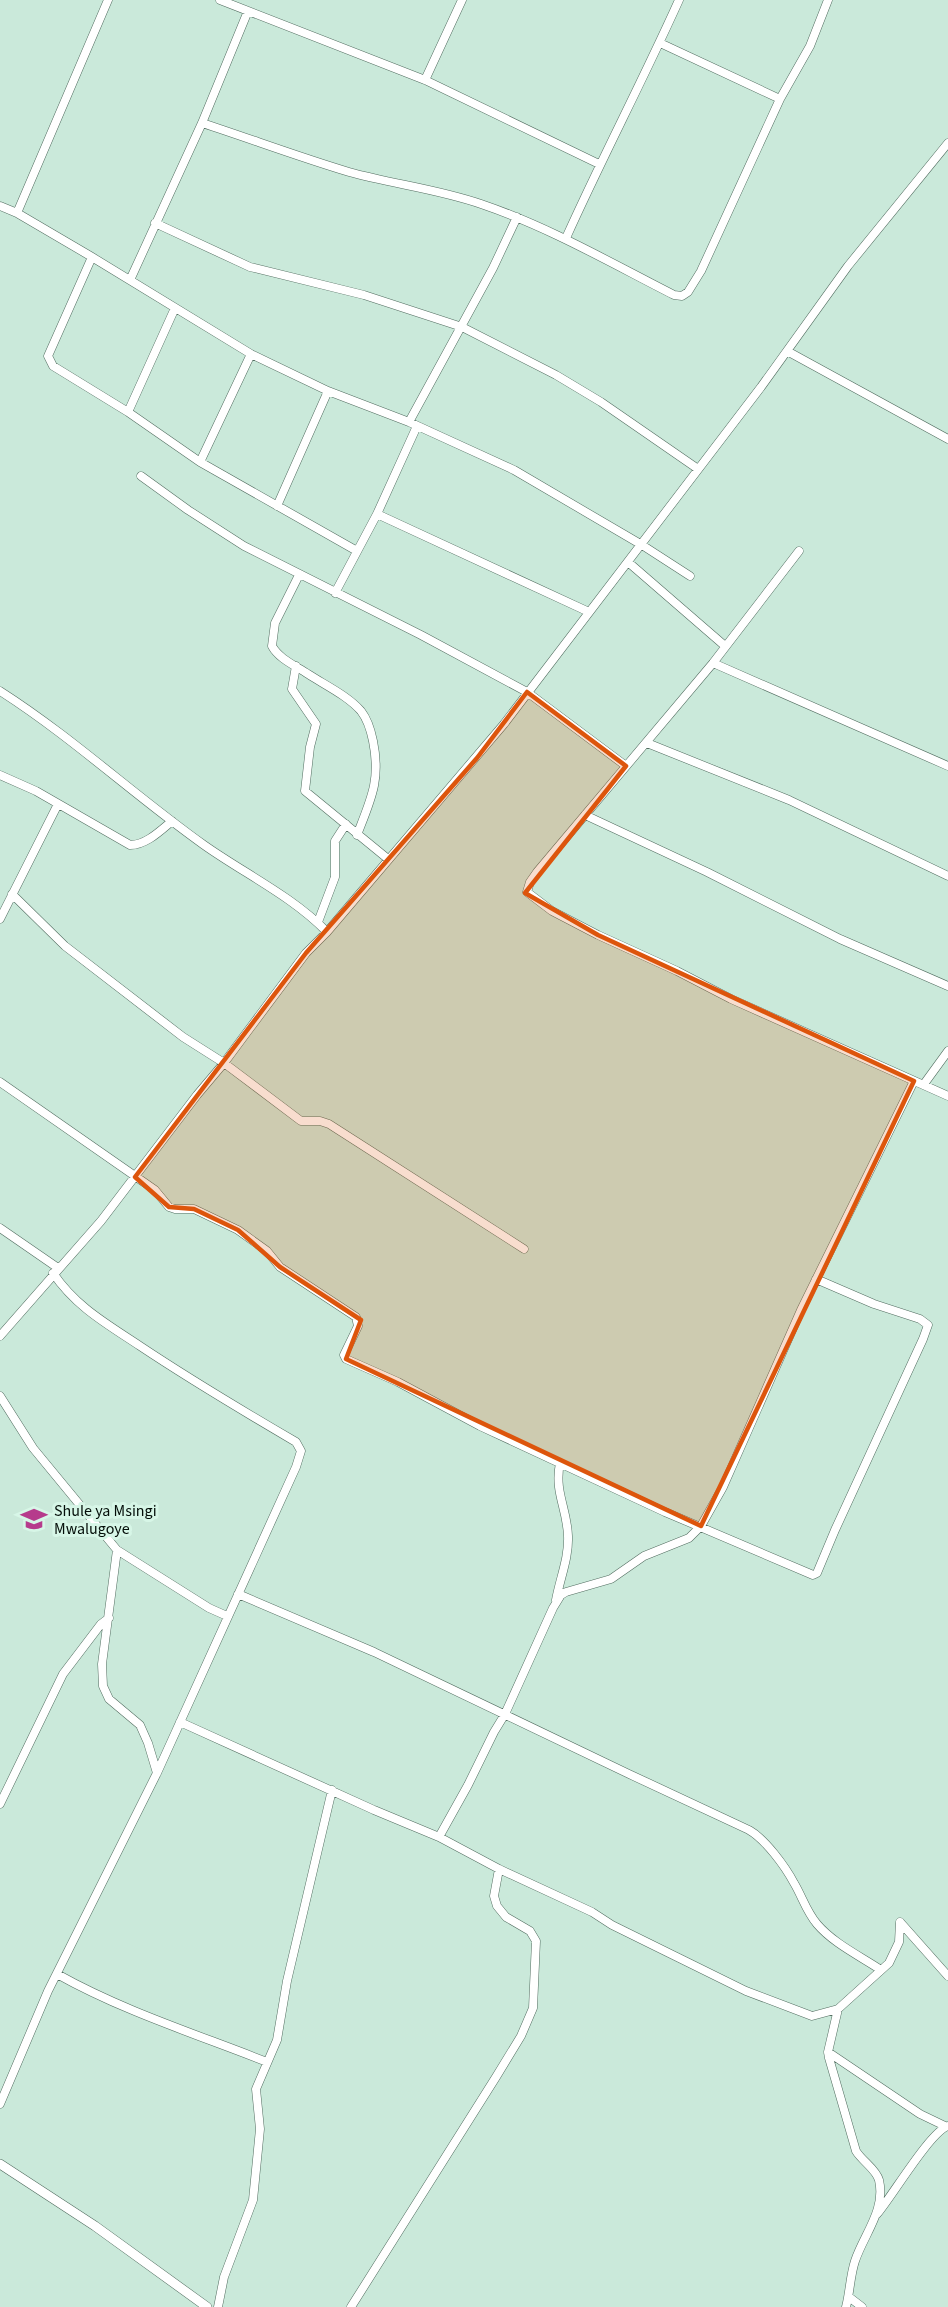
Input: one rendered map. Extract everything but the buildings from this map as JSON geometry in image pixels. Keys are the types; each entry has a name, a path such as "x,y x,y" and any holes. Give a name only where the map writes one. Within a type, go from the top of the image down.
{"street":[{"path":"17,213 108,0"},
{"path":"220,0 425,80 599,164"},
{"path":"425,80 462,0"},
{"path":"566,238 599,164 679,0"},
{"path":"202,123 350,172 438,191 517,217 566,238 674,295 682,297 686,295 701,271 780,99 810,46 828,0"},
{"path":"129,280 202,123 248,11"},
{"path":"660,43 780,99"},
{"path":"0,1336 101,1221 306,953 327,932 477,758 642,545 848,266 948,143"},
{"path":"0,207 17,213 92,257 250,354 328,391 413,424 514,470 690,576"},
{"path":"335,593 377,514 413,424 517,217"},
{"path":"155,223 250,267 364,295 462,327 556,375 601,402 698,468"},
{"path":"92,257 48,356 53,366 128,412 200,462 357,551"},
{"path":"128,412 174,308"},
{"path":"787,351 948,439"},
{"path":"200,462 250,354"},
{"path":"277,506 328,391"},
{"path":"141,476 234,540 527,692 626,766"},
{"path":"377,514 589,612"},
{"path":"799,551 713,663 530,882 527,892 552,911 598,935 677,971 731,999 948,1096"},
{"path":"628,562 725,646"},
{"path":"299,575 275,623 272,646 275,652 345,698 367,719 377,767 371,798 357,835"},
{"path":"713,663 948,766"},
{"path":"296,666 292,689 316,724 310,747 305,791 388,859"},
{"path":"0,692 92,757 205,846 279,894 318,922 327,932"},
{"path":"647,743 789,800 948,876"},
{"path":"0,775 36,791 130,844 136,845 150,839 172,821"},
{"path":"0,919 58,804"},
{"path":"585,815 707,872 821,930 948,986"},
{"path":"318,922 334,877 335,841 346,824"},
{"path":"12,894 65,946 183,1037 224,1063 302,1122 320,1121 329,1124 524,1249"},
{"path":"924,1084 948,1051"},
{"path":"555,1604 566,1592 611,1579 644,1556 689,1538 701,1526 723,1487 816,1279 914,1081"},
{"path":"0,1082 155,1190 169,1207 194,1209 238,1230 267,1251 280,1267 356,1317 358,1326 344,1358 665,1512 810,1575 817,1573 928,1325 920,1319 874,1304 816,1279"},
{"path":"0,1228 56,1271 72,1298 88,1311 190,1380 296,1442 301,1451 296,1467 157,1773 57,1974 0,2104"},
{"path":"0,1396 33,1448 117,1550 209,1608 227,1616"},
{"path":"439,1837 505,1714 555,1604 568,1551 566,1518 557,1483 560,1463"},
{"path":"117,1550 102,1664 103,1686 109,1699 140,1725 157,1773"},
{"path":"238,1594 374,1652 756,1834 788,1872 816,1923 833,1938 881,1970"},
{"path":"0,1804 63,1674 101,1624 109,1618"},
{"path":"180,1722 439,1837 499,1869 583,1907 612,1925 746,1991 808,2016 821,2015 838,2009 881,1970 894,1955 899,1942 900,1922 948,1976"},
{"path":"218,2307 224,2277 251,2208 255,2191 260,2121 256,2091 276,2040 287,1981 332,1790"},
{"path":"351,2307 521,2036 533,2008 536,1941 530,1931 506,1917 497,1906 494,1896 499,1869"},
{"path":"57,1974 79,1987 148,2017 267,2062"},
{"path":"838,2009 828,2052 838,2096 856,2151 879,2178 880,2198 876,2215 856,2259 846,2307"},
{"path":"828,2052 920,2114 946,2126 930,2140 876,2215"},
{"path":"0,2164 95,2226 207,2307"},
{"path":"849,2297 862,2307"}],"highlighted area":[{"path":"527,692 626,766 525,893 598,935 914,1081 701,1526 346,1359 361,1320 280,1267 238,1230 194,1209 169,1207 135,1177 306,953 477,758"}],"place":[{"name":"Shule ya Msingi Mwalugoye","path":"34,1519"}]}
